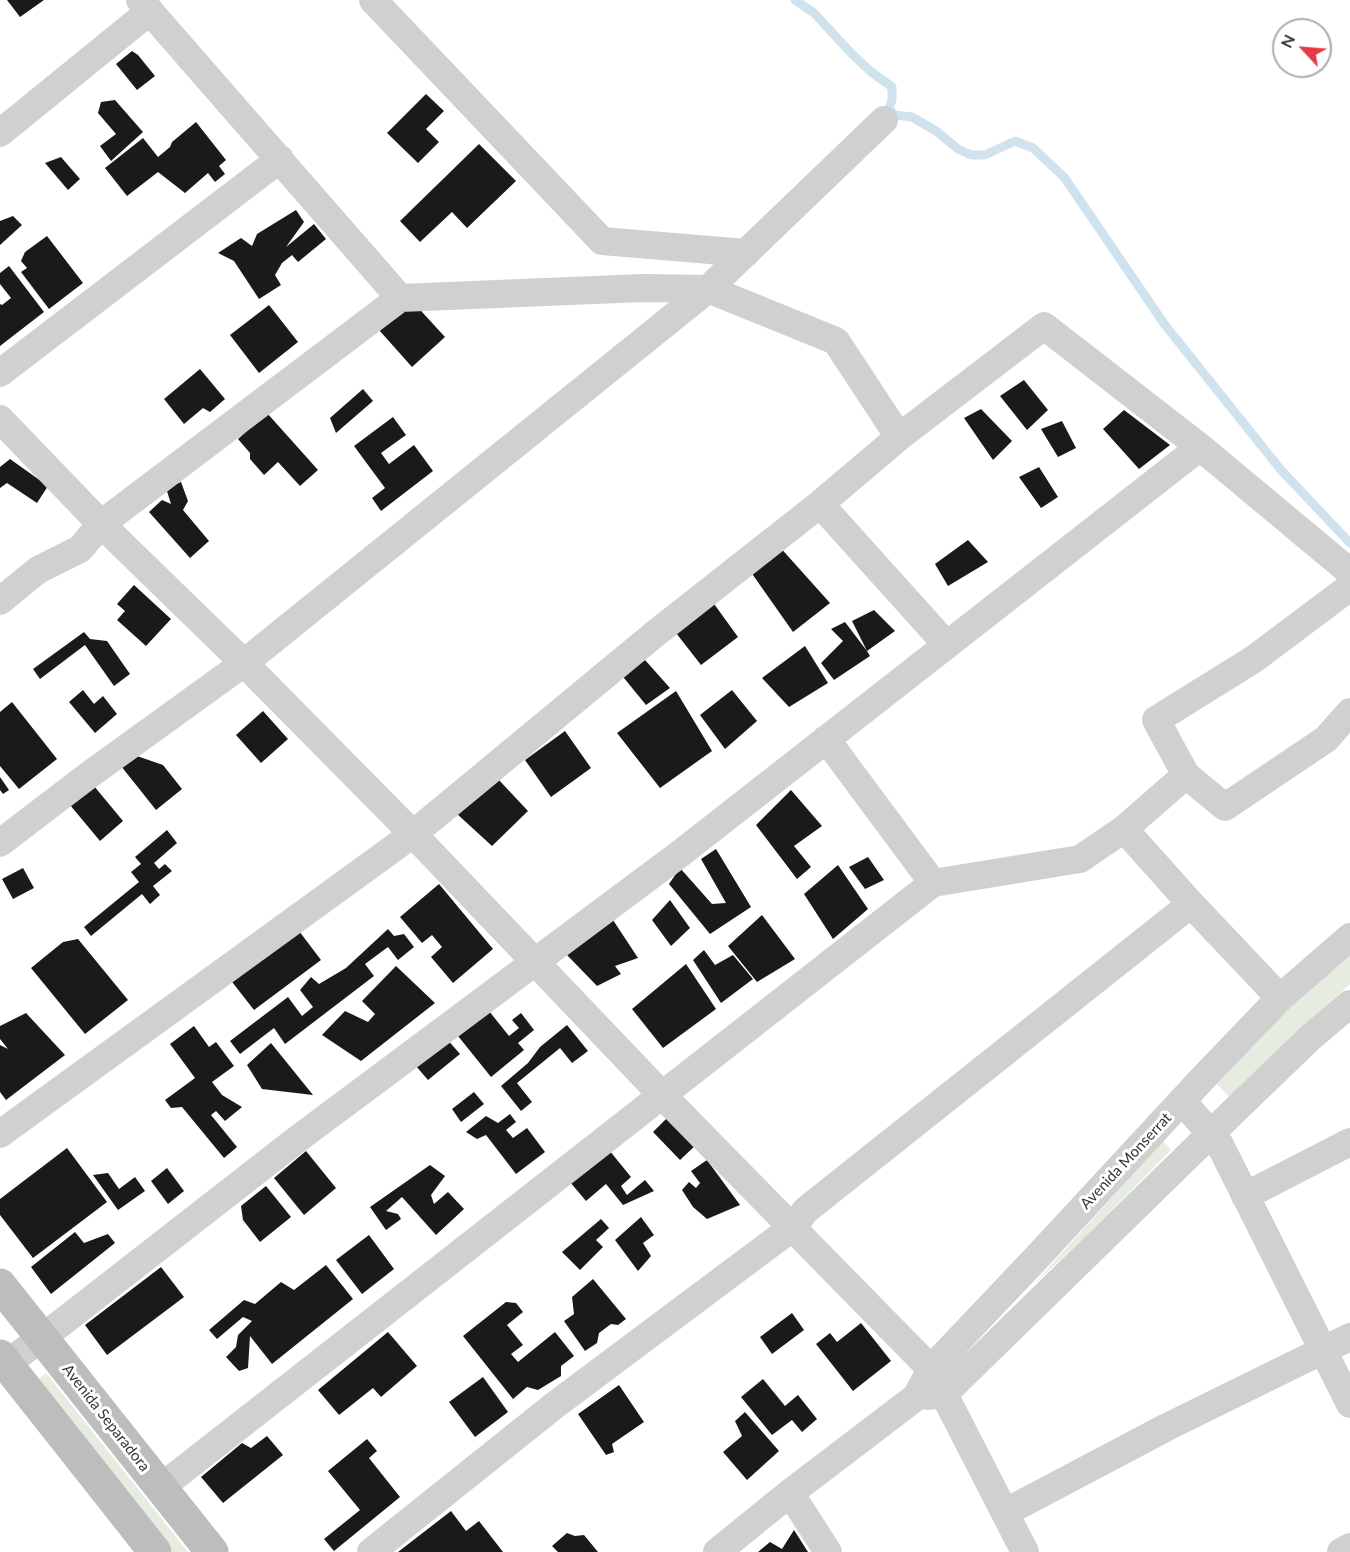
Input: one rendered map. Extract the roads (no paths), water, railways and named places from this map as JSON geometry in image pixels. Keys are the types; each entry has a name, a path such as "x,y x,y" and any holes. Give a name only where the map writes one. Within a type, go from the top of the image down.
{"street":[{"path":"373,0 602,241 746,253"},
{"path":"0,133 145,5 400,298"},
{"path":"0,843 89,775 244,663 708,289 884,120"},
{"path":"0,373 280,159"},
{"path":"0,601 38,570 80,549 101,524 400,298 643,288 708,289 836,341 899,437"},
{"path":"0,1134 413,834 656,633 820,504 899,437 1044,326 1200,447 1350,572"},
{"path":"0,419 101,524 244,663 413,834 662,1095 930,1369 1025,1552"},
{"path":"155,1552 2,1363 42,1338 295,1141 536,963 826,740 1200,447"},
{"path":"820,504 946,644"},
{"path":"1350,587 1254,659 1156,720 1186,775 1224,807 1326,739 1350,712"},
{"path":"826,740 933,883"},
{"path":"160,1488 933,883 1080,859 1124,829 1186,775"},
{"path":"1124,829 1280,998"},
{"path":"371,1552 555,1405 793,1227 806,1210 1191,904"},
{"name":"Avenida Monserrat","path":"717,1552 916,1397 930,1369 1182,1101 1280,998 1350,937"},
{"path":"916,1397 944,1394 1311,1037 1350,1004"},
{"path":"1182,1101 1219,1143 1350,1404"},
{"path":"1245,1196 1350,1142"},
{"name":"Avenida Separadora","path":"0,1284 212,1552"},
{"path":"1006,1512 1167,1427 1350,1337"},
{"path":"790,1493 828,1552"},
{"path":"1341,1552 1350,1547"}],"waterway":[{"path":"795,0 814,13 851,53 892,87 892,100 889,108 894,115 912,117 936,131 958,149 971,155 985,155 1015,141 1033,148 1064,177 1165,325 1281,470 1350,543"}]}
